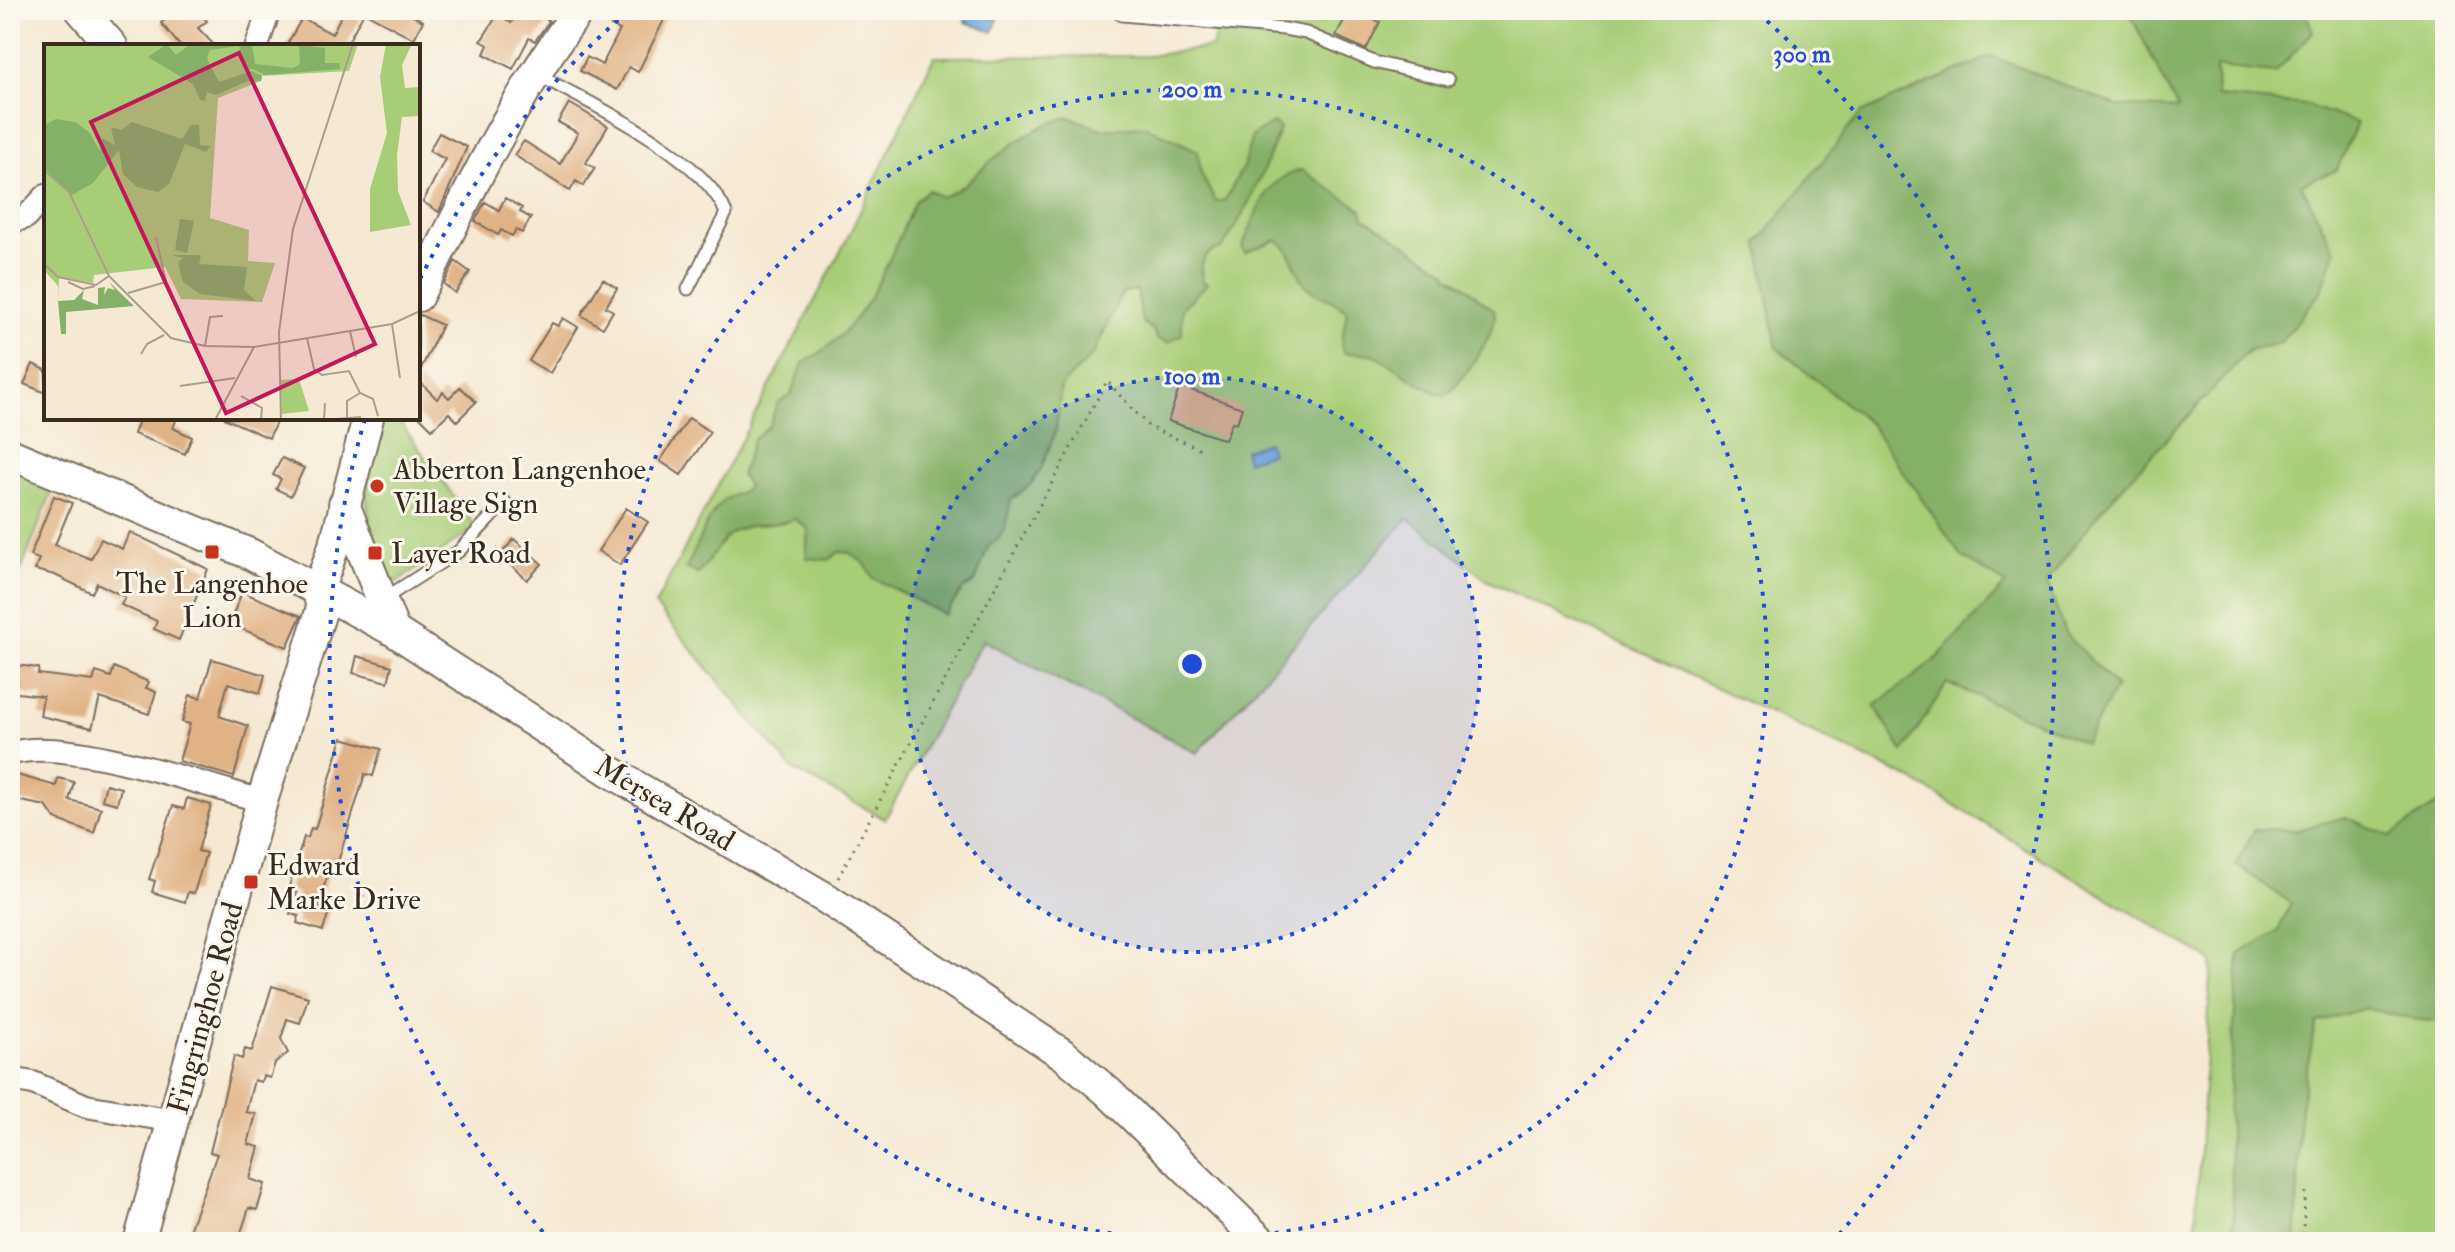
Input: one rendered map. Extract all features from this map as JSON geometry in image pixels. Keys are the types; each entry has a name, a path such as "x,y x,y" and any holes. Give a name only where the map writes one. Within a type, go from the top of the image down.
{"main road":[{"path":"81,10 110,44"},
{"path":"420,292 488,150 534,73 579,10"},
{"path":"318,591 367,420"},
{"name":"Mersea Road","path":"10,454 250,554 394,631 608,770 827,899 1064,1055 1108,1092 1262,1242"},
{"path":"344,504 394,631"},
{"name":"Fingringhoe Road","path":"139,1242 262,801 322,608 318,591"}],"street":[{"path":"258,44 269,10"},
{"path":"10,222 26,217 44,198"},
{"path":"10,754 25,748 69,749 262,801"},
{"path":"10,1079 33,1083 86,1106 174,1121"}],"lane":[{"path":"1114,10 1122,15 1306,33 1374,62 1448,80"},
{"path":"534,73 625,122 701,176 719,195 726,213 688,289"},
{"path":"381,600 459,551 505,502"}],"path":[{"path":"827,899 1107,381 1149,427 1201,449"},
{"path":"2302,1242 2306,1189"}],"green space":[{"path":"1222,10 2445,10 2445,1242 2194,1242 2212,961 1909,778 1488,581 1408,518 1197,753 983,640 885,819 792,769 655,605 846,241 934,57 1148,56 1212,47"},
{"path":"2128,10 2305,10 2313,32 2275,73 2216,67 2217,97 2307,105 2357,123 2337,170 2301,184 2335,251 2322,290 2280,343 2249,350 2102,509 2047,582 2065,633 2116,687 2085,743 1947,683 1903,752 1875,706 1934,661 2006,584 1961,556 1870,424 1777,348 1758,243 1861,113 1991,56 2117,106 2178,109"},
{"path":"1069,117 1101,129 1145,126 1198,151 1201,174 1216,202 1225,200 1243,167 1252,136 1273,123 1280,128 1240,220 1222,248 1210,253 1204,260 1203,282 1208,283 1182,308 1182,334 1168,343 1157,339 1153,330 1142,322 1137,290 1122,293 1093,355 1061,386 1056,430 1041,469 1032,483 1011,500 1005,528 998,540 989,545 975,582 963,589 945,615 873,578 865,564 850,553 839,552 829,560 806,558 808,529 795,519 739,529 722,542 698,574 686,568 716,509 725,499 748,486 741,475 753,440 769,426 777,404 791,394 803,363 825,349 859,314 884,271 915,201 928,190 941,197 956,190 1018,141"},
{"path":"1302,170 1362,210 1364,218 1447,271 1448,276 1494,309 1495,318 1486,341 1447,395 1436,393 1372,354 1344,353 1341,345 1347,311 1308,287 1281,243 1276,240 1245,253 1242,247 1270,189 1289,174"},
{"path":"382,420 398,420 476,527 398,582 392,580 369,516 367,484"},
{"path":"10,462 56,481 10,599"},
{"path":"2445,799 2445,1022 2410,1019 2366,1008 2317,1022 2301,1107 2295,1242 2223,1242 2234,1221 2228,1113 2239,954 2278,931 2291,903 2236,865 2255,829 2297,830 2345,817 2390,836"}],"water":[{"path":"969,10 998,19 993,32 965,22"},
{"path":"1268,442 1271,453 1247,461 1244,450"}],"building":[{"path":"177,10 198,10 207,21 198,28 213,44 178,44 161,23"},
{"path":"344,10 403,10 423,21 414,39 364,12 348,42 352,44 287,44 302,18 332,34"},
{"path":"518,10 531,10 549,21 535,41 529,38 513,69 484,54 488,45 481,41 498,14 511,23"},
{"path":"619,10 639,19 644,10 669,10 638,72 629,67 617,90 580,71 587,57 602,65 620,30 611,26"},
{"path":"1349,10 1357,10 1380,22 1366,50 1336,36"},
{"path":"569,103 608,126 586,163 595,168 583,186 576,181 570,191 514,155 524,141 560,164 578,133 558,122"},
{"path":"439,133 467,147 439,212 423,202 445,159 429,151"},
{"path":"505,198 522,208 520,212 531,218 522,233 516,230 512,236 501,230 498,235 475,221 485,202 499,210"},
{"path":"455,261 470,272 455,293 444,284"},
{"path":"603,279 617,288 606,307 613,311 603,328 581,315"},
{"path":"420,315 442,325 420,371"},
{"path":"563,318 578,327 550,373 529,361 552,323 558,326"},
{"path":"33,364 44,369 44,392 24,384"},
{"path":"420,382 437,399 443,392 449,398 460,387 476,402 457,421 449,413 432,429 420,417"},
{"path":"1180,386 1242,408 1237,423 1232,422 1225,440 1168,421"},
{"path":"689,418 710,432 681,475 660,461"},
{"path":"139,420 176,420 173,428 192,437 185,454 134,434"},
{"path":"228,420 277,420 269,438"},
{"path":"282,458 304,468 291,496 276,489 281,479 273,475"},
{"path":"54,496 72,503 55,545 91,559 101,539 122,549 130,532 208,569 179,640 154,629 157,621 121,605 125,597 97,583 92,593 55,575 35,570 39,559 30,556"},
{"path":"626,508 648,522 620,565 598,551"},
{"path":"514,539 542,564 527,580 500,555"},
{"path":"242,592 301,616 287,647 229,624"},
{"path":"357,656 392,666 388,682 353,673"},
{"path":"212,659 265,675 260,693 228,683 219,716 248,726 234,777 179,761 190,724 182,722 190,695 200,698"},
{"path":"10,664 39,668 38,674 93,681 96,672 111,677 114,667 149,682 146,688 156,692 149,714 100,698 92,728 40,716 43,696 10,692"},
{"path":"342,738 381,749 373,776 365,774 337,865 332,863 323,889 318,908 329,911 323,931 297,923 299,916 290,914 297,893 288,890 304,837 308,838 311,828 315,829"},
{"path":"10,773 56,786 58,778 74,782 69,800 101,808 94,833 55,819 46,806 10,799"},
{"path":"106,784 121,788 117,804 102,800"},
{"path":"187,798 211,805 198,851 206,853 194,893 188,892 185,902 152,892 155,881 149,879 173,806 184,809"},
{"path":"272,986 308,997 300,1023 287,1019 281,1039 288,1053 275,1063 270,1078 263,1076 261,1082 254,1080 246,1112 256,1114 248,1144 259,1147 250,1179 265,1184 257,1210 249,1208 238,1242 185,1242 217,1154 210,1152 234,1056 242,1059 245,1049 252,1051"}],"place":[{"name":"Abberton Langenhoe Village Sign","path":"377,486"},
{"name":"The Langenhoe Lion","path":"212,552"},
{"name":"Layer Road","path":"375,553"},
{"name":"Edward Marke Drive","path":"251,882"}]}
